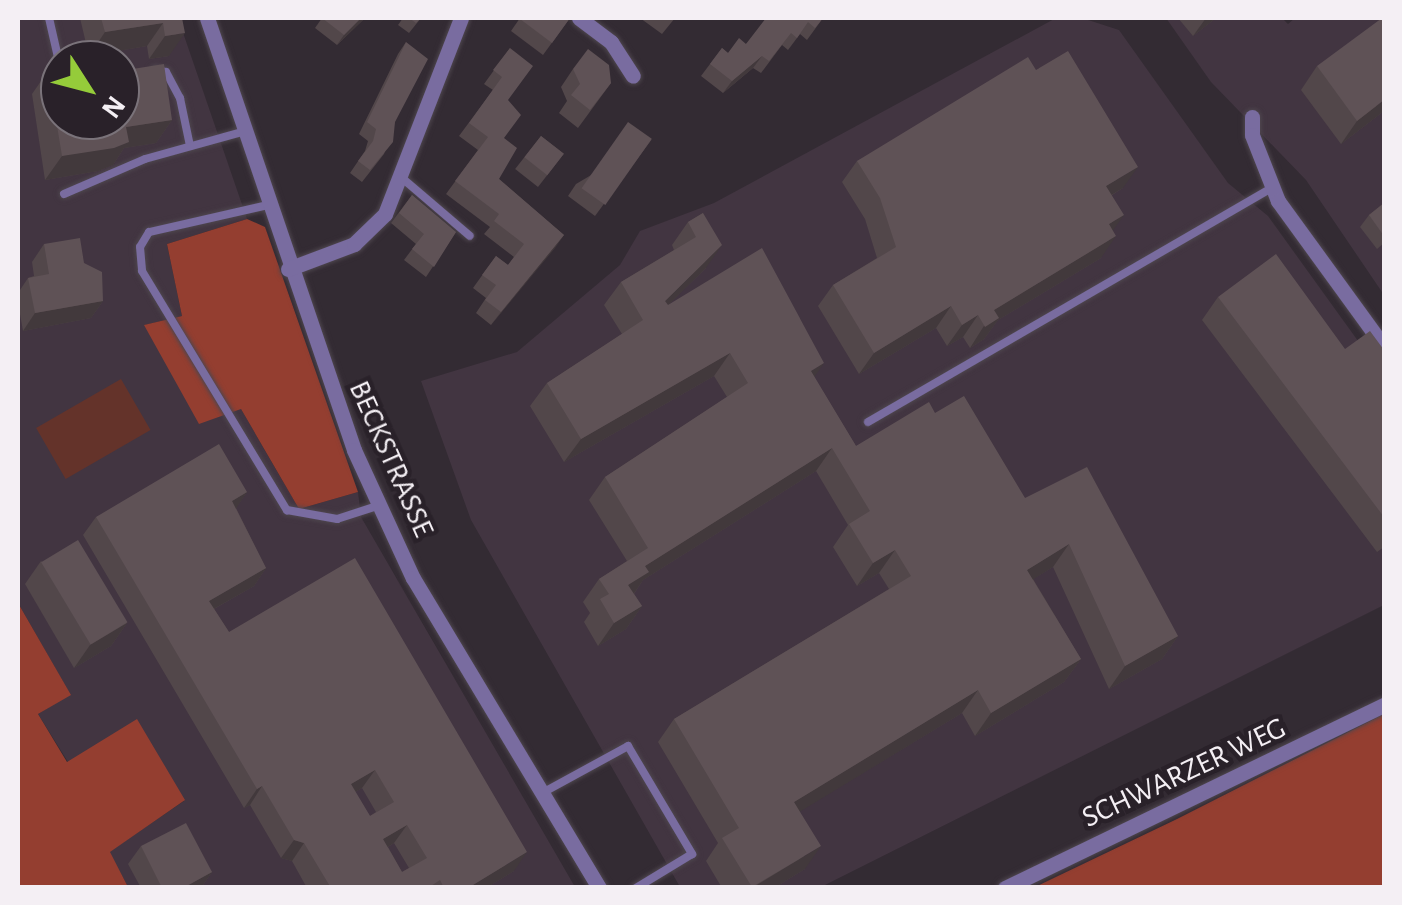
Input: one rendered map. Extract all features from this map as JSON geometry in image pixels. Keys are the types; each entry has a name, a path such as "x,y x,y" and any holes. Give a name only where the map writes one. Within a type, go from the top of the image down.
{"street":[{"name":"BECKSTRASSE","path":"207,18 288,269 380,505 413,578 599,888"},
{"path":"288,269 354,244 385,214 461,18"},
{"path":"579,18 611,42 634,76"},
{"path":"1252,117 1252,135 1273,188 1384,347"},
{"name":"SCHWARZER WEG","path":"1006,888 1384,705"}],"lane":[{"path":"140,71 166,72 180,98 190,146"},
{"path":"64,194 190,146 245,131"},
{"path":"402,178 470,236"},
{"path":"868,422 1273,188"},
{"path":"268,205 149,232 140,247 142,272 159,309 287,510 337,519 380,505"},
{"path":"544,792 628,746 692,854 636,888"}],"shaded area":[{"path":"18,18 178,18 247,219 167,244 182,316 145,325 241,409 299,509 358,492 361,517 575,887 128,887 109,852 184,801 68,762 38,714 70,694 18,603"},
{"path":"1056,18 1082,18 1119,30 1228,183 1268,216 1384,377 1384,605 821,887 680,887 471,520 421,381 517,352 620,265 640,231 714,203"},
{"path":"1166,18 1282,18 1288,24 1295,18 1384,18 1384,295 1306,180 1211,82"},
{"path":"247,219 265,227 358,492 299,509 241,409 199,424 144,325 182,316 167,244"},
{"path":"121,379 150,430 66,479 36,428"},
{"path":"18,603 71,695 38,714 67,762 137,719 185,800 110,852 128,887 18,887"},
{"path":"1384,714 1384,887 1035,887 1177,819"}],"building":[{"path":"101,18 182,18 185,33 165,36 163,23 105,32"},
{"path":"322,18 361,18 344,35"},
{"path":"520,18 570,18 552,43"},
{"path":"766,18 823,18 815,28 808,22 797,38 791,33 769,61 762,56 732,81 710,64 722,48 728,53 739,38 746,44"},
{"path":"1382,18 1384,100 1357,121 1317,66"},
{"path":"406,42 428,59 395,122 393,142 370,170 358,161 373,141 376,129 367,122"},
{"path":"510,48 533,66 508,100 521,115 504,138 517,148 499,179 564,235 501,312 485,300 496,285 482,275 496,256 508,265 524,244 494,221 499,214 455,181 488,137 469,123 502,77 493,70"},
{"path":"588,49 609,65 611,83 590,110 571,95 580,84 573,69"},
{"path":"1068,51 1138,167 1106,186 1124,215 1109,224 1116,236 994,310 999,318 985,327 978,315 962,325 951,306 874,353 833,285 896,247 880,198 857,161 1028,57 1036,70"},
{"path":"164,64 172,120 140,125 140,68"},
{"path":"628,122 652,139 605,205 582,188"},
{"path":"541,136 564,154 547,175 524,157"},
{"path":"59,140 129,140 114,148 62,156"},
{"path":"412,195 456,232 434,267 412,249 424,234 399,213"},
{"path":"1384,203 1384,236 1369,215"},
{"path":"703,213 722,245 665,301 668,305 762,248 824,363 811,371 856,446 929,402 935,413 964,396 1025,498 1087,467 1178,636 1125,666 1069,544 1027,570 1081,659 991,713 978,690 794,802 821,846 752,887 722,838 739,828 674,719 911,576 895,550 873,563 849,524 870,511 832,448 645,566 649,572 628,585 642,606 614,623 600,599 609,594 599,579 648,548 605,477 748,383 730,353 581,439 547,383 643,320 621,282 696,237 688,222"},
{"path":"80,238 84,263 102,272 103,301 35,313 28,278 49,274 44,244"},
{"path":"1276,254 1345,349 1370,331 1384,350 1384,517 1218,297"},
{"path":"219,444 247,492 232,501 266,568 209,601 229,632 355,558 527,852 468,888 444,888 440,880 428,888 331,888 304,843 294,840 262,786 257,789 96,517","holes":["375,770 394,802 370,816 351,784","407,825 427,858 402,872 383,839"]},
{"path":"78,540 127,622 91,644 41,562"},
{"path":"186,823 212,872 183,888 162,888 141,846"}]}
